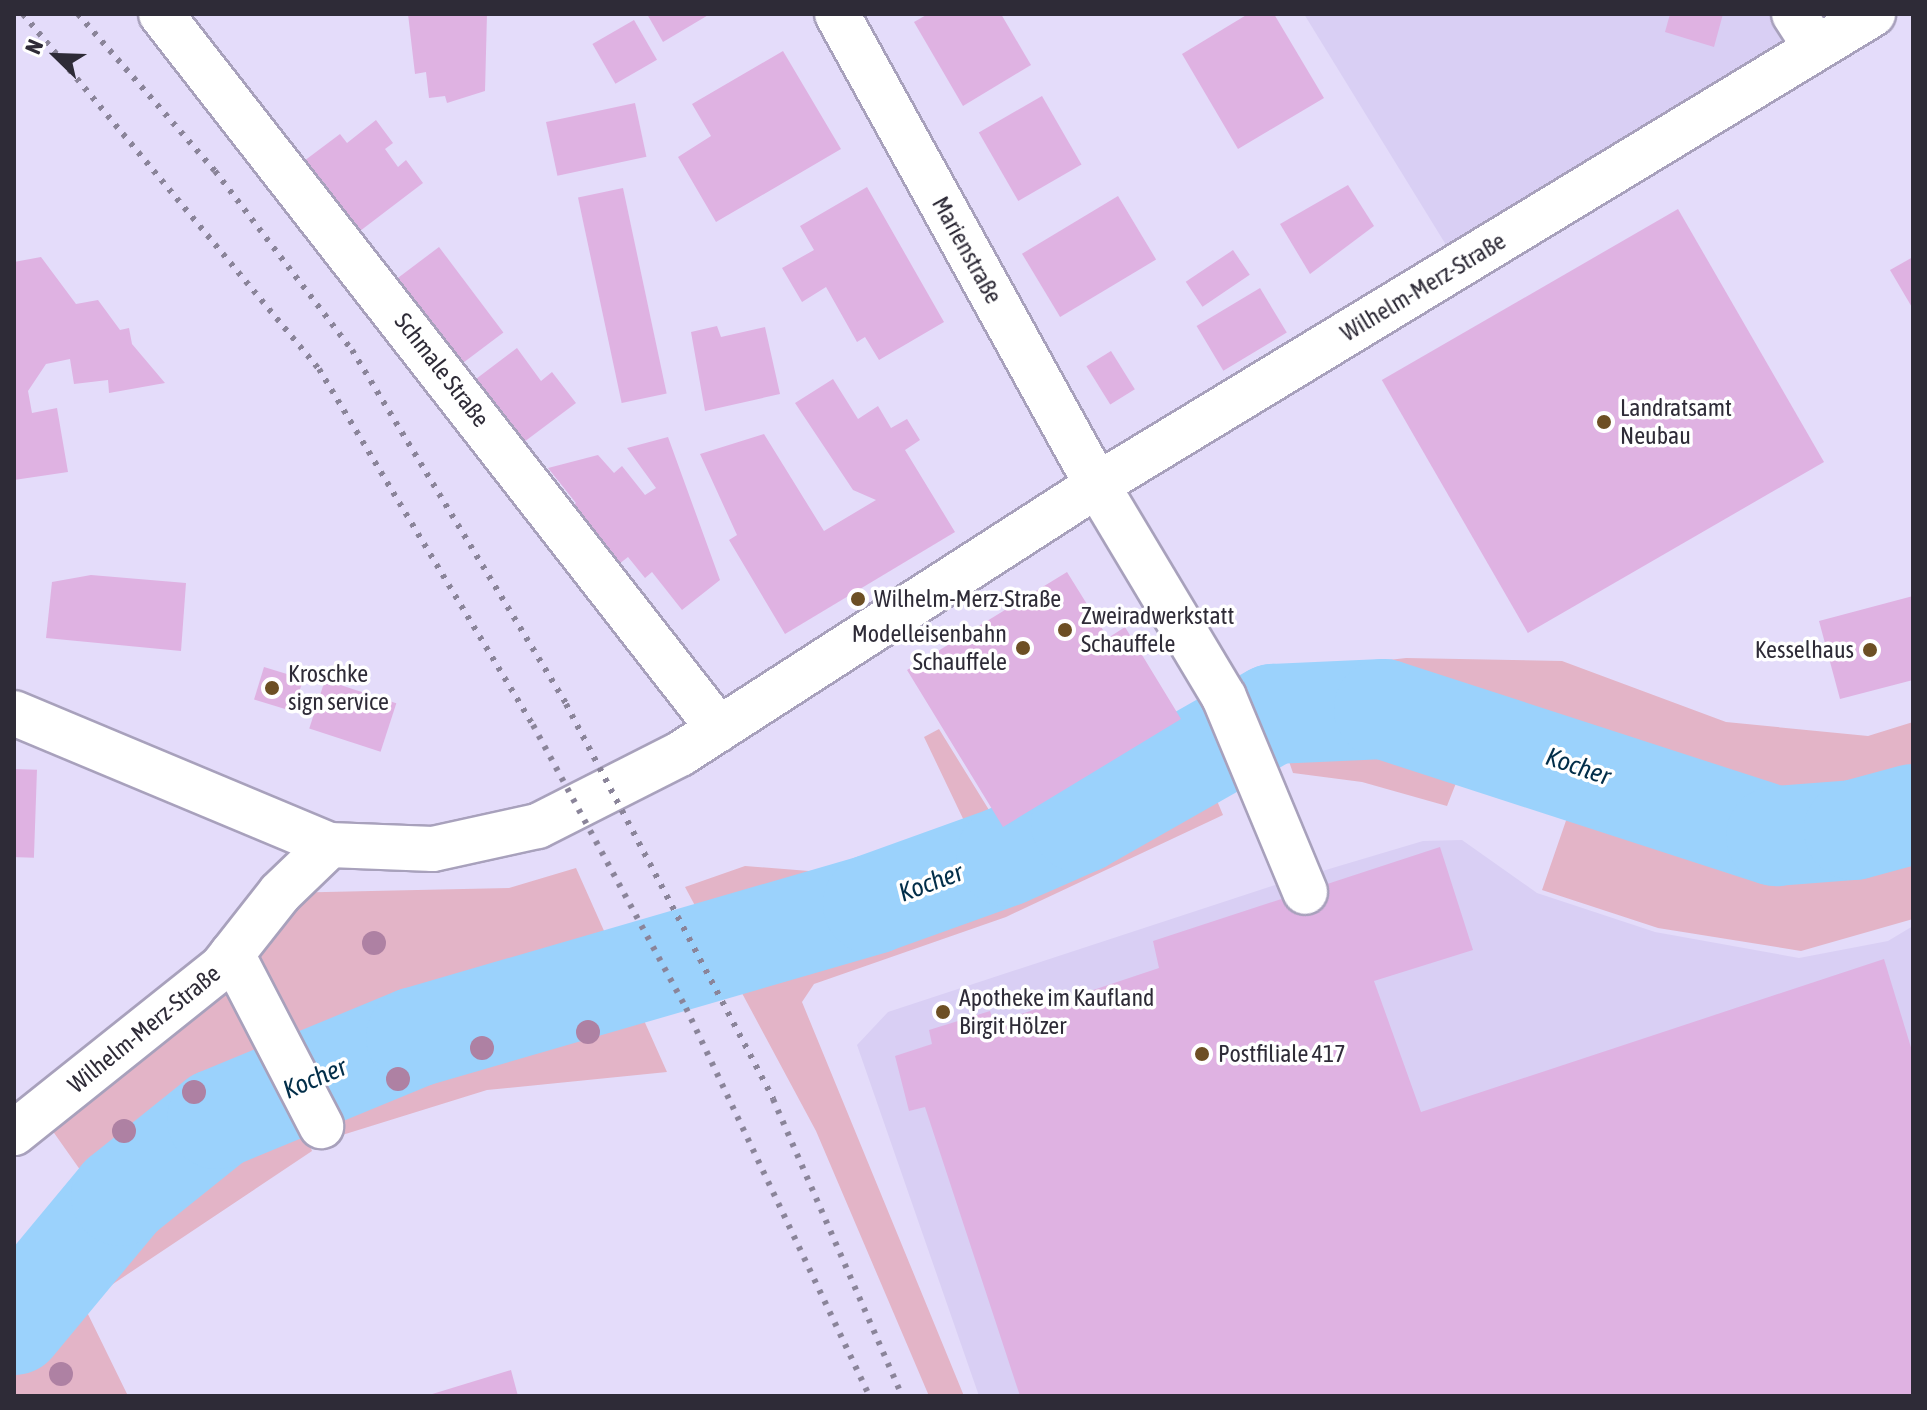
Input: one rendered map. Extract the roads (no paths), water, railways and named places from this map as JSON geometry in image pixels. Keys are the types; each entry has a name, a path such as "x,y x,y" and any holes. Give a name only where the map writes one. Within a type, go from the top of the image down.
{"street":[{"name":"Schmale Straße","path":"161,14 719,729"},
{"name":"Marienstraße","path":"837,14 1097,485 1224,697 1305,892"},
{"name":"Wilhelm-Merz-Straße","path":"14,713 330,845 433,849 538,826 719,729 1805,31 1873,14"},
{"name":"Wilhelm-Merz-Straße","path":"14,1133 172,1011 232,954 280,893 330,845"},
{"path":"232,954 285,1045 321,1126"}],"waterway":[{"name":"Kocher","path":"14,1325 121,1196 217,1119 416,1037 873,904 1006,856 1081,823 1273,714 1384,709 1776,836 1854,830 1913,814"}],"railway":[{"path":"23,14 319,369 533,725 686,1008 869,1396"},
{"path":"78,14 215,171 352,350 566,704 773,1099 902,1396"}],"place":[{"name":"Landratsamt Neubau","path":"1604,422"},
{"name":"Wilhelm-Merz-Straße","path":"858,599"},
{"name":"Zweiradwerkstatt Schauffele","path":"1065,630"},
{"name":"Modelleisenbahn Schauffele","path":"1023,648"},
{"name":"Kesselhaus","path":"1870,650"},
{"name":"Kroschke sign service","path":"272,688"},
{"name":"Apotheke im Kaufland Birgit Hölzer","path":"943,1012"},
{"name":"Postfiliale 417","path":"1202,1054"}]}
